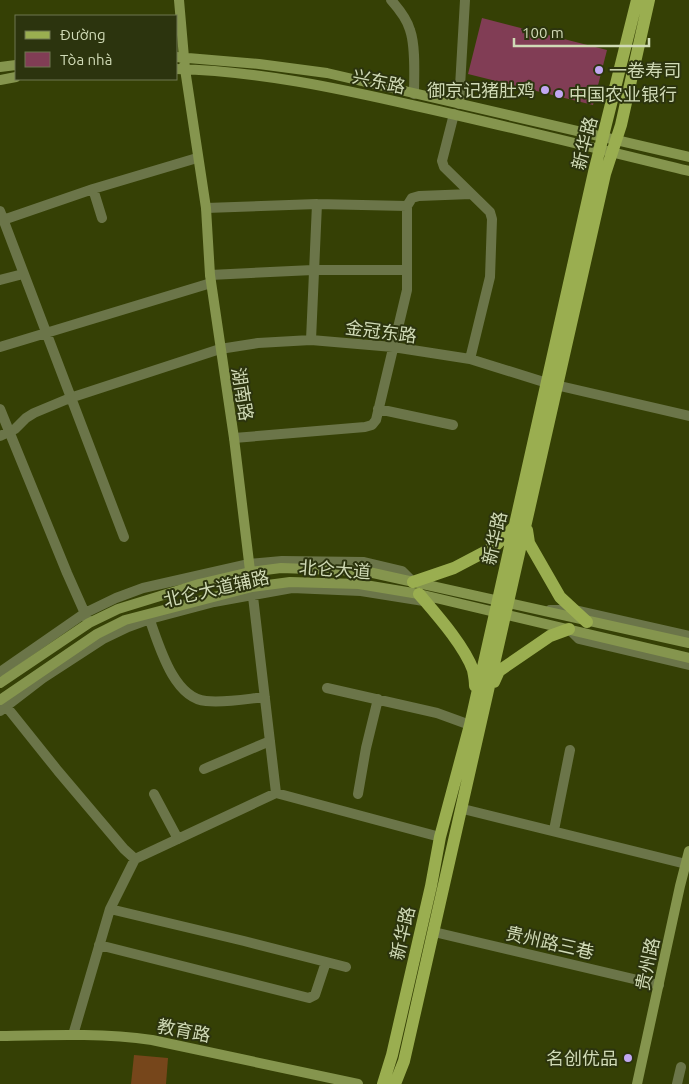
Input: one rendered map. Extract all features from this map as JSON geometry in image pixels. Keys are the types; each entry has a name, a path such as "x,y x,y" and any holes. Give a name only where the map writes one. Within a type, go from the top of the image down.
{"main road":[{"name":"湖南路","path":"179,0 181,69 206,208 211,279 234,438 252,590"},
{"name":"新华路","path":"395,1084 404,1061 463,809 482,695 552,384 605,174 608,145 637,0"},
{"name":"新华路","path":"608,145 649,0"},
{"name":"兴东路","path":"181,57 259,64 327,74 458,104 608,145 689,171"},
{"path":"0,67 15,66"},
{"name":"兴东路","path":"181,69 291,80 608,145 689,157"},
{"path":"0,80 15,77"},
{"path":"482,695 473,670 445,623 419,593 454,568 494,547 521,526 560,597 587,622"},
{"name":"北仑大道","path":"0,683 87,618 250,568 364,571 419,593 465,605 539,610 689,643"},
{"name":"北仑大道","path":"1,703 97,634 125,620 290,582 359,584 502,608 569,629 689,658"},
{"path":"482,695 499,672 550,636 569,629"},
{"name":"新华路","path":"383,1084 392,1055 440,837 470,725 482,695"},
{"name":"贵州路","path":"637,1084 659,985 684,887 689,851"},
{"name":"教育路","path":"0,1036 129,1036 173,1043 358,1084"}],"street":[{"path":"391,0 402,13 410,31 414,60 414,94"},
{"path":"458,104 465,0"},
{"path":"454,114 442,161 448,172 490,212 492,219 490,277 470,359"},
{"path":"124,537 1,216 197,158"},
{"path":"93,189 102,218"},
{"path":"234,438 372,426 376,420 406,290 408,206 412,198 419,196 471,194"},
{"path":"206,208 316,204 408,206"},
{"path":"311,340 316,204"},
{"path":"0,347 46,334 211,279 313,270 407,270"},
{"path":"0,280 24,274"},
{"name":"金冠东路","path":"4,434 34,413 70,398 220,349 258,343 311,340 393,348 470,359 552,384 689,416"},
{"path":"0,409 4,434 87,618 0,672"},
{"path":"378,409 453,425"},
{"name":"湖南路","path":"252,590 276,793"},
{"path":"539,610 575,610 689,636"},
{"path":"149,616 173,676 185,692 204,702 265,697"},
{"path":"569,629 579,639 689,665"},
{"path":"327,688 437,713 470,725"},
{"path":"358,794 366,748 378,699"},
{"path":"1,703 124,849 136,859"},
{"path":"204,769 270,741"},
{"path":"554,830 570,750"},
{"path":"73,1035 110,909 136,859 276,793 440,837"},
{"path":"154,794 178,839"},
{"path":"463,809 686,864"},
{"path":"110,909 346,967"},
{"name":"贵州路三巷","path":"434,932 659,985"},
{"path":"100,945 308,998 315,996 326,962"},
{"path":"677,1084 680,1067"}],"shaded area":[{"path":"134,1055 168,1058 166,1084 131,1084"}],"building":[{"path":"482,18 607,50 593,105 468,74"}],"place":[{"name":"一卷寿司","path":"599,70"},
{"name":"御京记猪肚鸡","path":"545,90"},
{"name":"中国农业银行","path":"559,94"},
{"name":"名创优品","path":"628,1058"}]}
